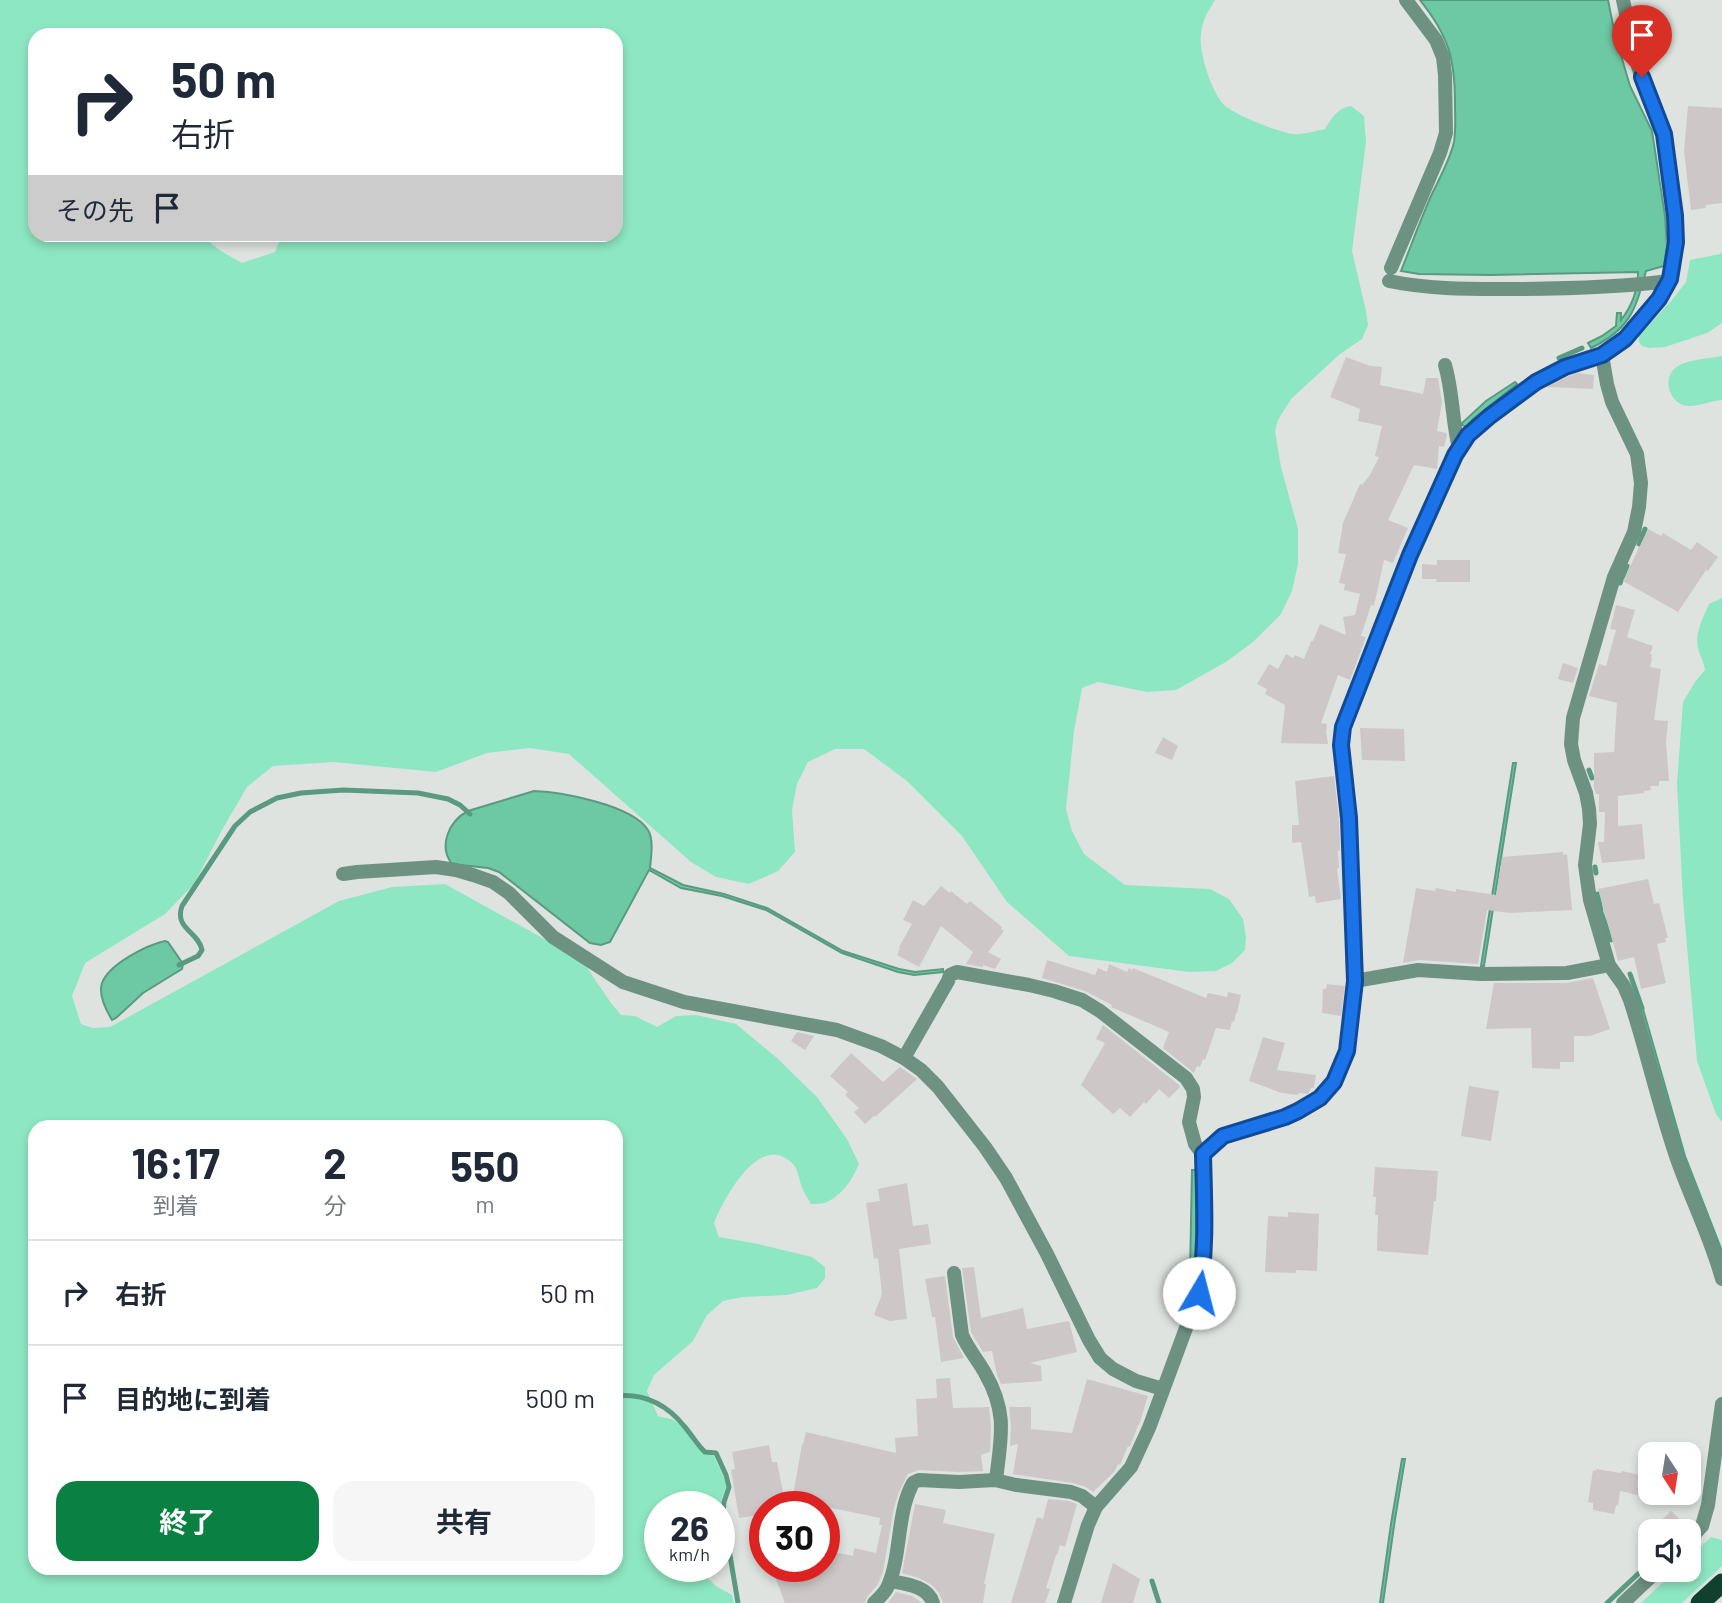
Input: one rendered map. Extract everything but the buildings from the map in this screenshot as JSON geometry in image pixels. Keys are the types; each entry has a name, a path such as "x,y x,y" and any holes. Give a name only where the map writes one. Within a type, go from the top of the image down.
{"highway":[{"path":"1700,1603 1722,1583"}],"street":[{"path":"1406,0 1436,40 1443,57 1446,132 1390,275 1411,286 1441,289 1570,289 1669,281"},
{"path":"1203,1154 1223,1136 1298,1111 1320,1098 1341,1068 1347,1051 1355,981 1349,818 1341,745 1343,727 1410,555 1455,455 1468,435 1536,382 1565,367 1602,355 1625,339 1659,299 1669,281 1676,242 1664,134 1636,60 1623,0"},
{"path":"1602,355 1606,384 1637,454 1641,483 1634,532 1614,577 1571,730 1574,760 1589,809 1586,880 1609,965 1630,1000 1675,1153 1722,1279"},
{"path":"1445,365 1459,448"},
{"path":"343,874 436,867 473,874 493,882 509,893 553,937 624,982 684,1002 837,1030 881,1046 904,1059 921,1070 938,1087 1006,1178 1047,1254 1088,1340 1100,1358 1113,1369 1136,1381 1163,1389"},
{"path":"1355,981 1418,970 1479,974 1567,973 1609,965"},
{"path":"904,1059 952,973 957,972 1054,990 1082,1000 1100,1011 1190,1082 1193,1089 1189,1122 1195,1144 1203,1154 1205,1240 1199,1293 1149,1428 1131,1466 1096,1507 1084,1536 1064,1603"},
{"path":"954,1273 962,1335 986,1374 999,1406 1002,1434 996,1480"},
{"path":"1701,1527 1708,1505 1722,1404"},
{"path":"874,1603 887,1589 890,1581 905,1505 914,1482 996,1480 1071,1492 1082,1496 1096,1507"},
{"path":"890,1581 909,1584 925,1591 933,1603"},
{"path":"1623,1603 1645,1582"}],"shaded area":[{"path":"0,0 1215,0 1204,20 1201,41 1211,82 1224,105 1257,122 1293,134 1325,129 1335,114 1346,107 1351,106 1364,116 1366,142 1352,251 1368,325 1362,339 1340,354 1291,399 1278,420 1275,431 1281,467 1298,529 1298,564 1292,591 1281,614 1253,642 1226,662 1176,690 1147,692 1098,682 1082,688 1074,731 1066,809 1072,831 1084,854 1125,885 1210,889 1229,899 1243,919 1246,937 1245,950 1232,963 1216,971 1189,972 1069,956 1007,902 962,836 907,781 864,749 835,749 808,762 797,784 792,810 795,852 778,871 749,884 716,877 691,862 569,754 530,748 487,753 436,772 333,762 273,766 247,787 194,884 165,914 85,963 72,996 81,1024 92,1028 110,1027 339,901 392,887 445,884 550,942 586,966 621,1015 635,1016 657,1027 676,1016 696,1015 736,1024 777,1058 817,1097 847,1139 859,1164 847,1185 829,1201 811,1204 793,1164 781,1156 768,1155 745,1171 726,1198 714,1223 719,1237 812,1257 825,1267 825,1278 817,1288 787,1295 743,1297 723,1301 707,1315 693,1341 654,1375 647,1391 658,1416 681,1425 700,1450 714,1456 726,1486 724,1491 644,1491 644,1582 712,1582 732,1595 734,1603 0,1603"},
{"path":"1420,0 1608,0 1630,86 1652,131 1667,246 1664,266 1646,271 1634,308 1623,326 1591,348 1588,343 1616,326 1617,313 1621,313 1621,320 1625,315 1636,291 1638,272 1490,275 1419,274 1401,271 1450,156 1455,132 1452,61 1438,25"},
{"path":"1722,252 1722,323 1707,333 1665,347 1642,346 1639,336 1686,282 1690,260"},
{"path":"1722,356 1722,400 1689,406 1677,402 1669,386 1670,374 1674,369 1690,361"},
{"path":"1515,382 1517,384 1466,427 1461,424 1486,401"},
{"path":"1722,598 1722,1122 1716,1114 1697,1061 1683,900 1677,783 1683,702 1705,670 1697,643 1698,631 1709,604"},
{"path":"1513,763 1516,763 1484,966 1481,966"},
{"path":"534,791 596,802 640,821 648,830 651,839 650,868 683,885 724,894 767,908 843,951 899,969 915,972 943,969 943,972 914,975 898,972 842,953 766,910 722,896 681,888 649,870 610,942 601,945 590,943 499,872 452,864 448,857 448,834 461,815"},
{"path":"165,941 183,964 182,969 143,993 112,1020 101,992 106,976 129,956"},
{"path":"1641,1002 1685,1156 1722,1256 1683,1156 1639,1004"},
{"path":"1192,1170 1196,1170 1196,1232 1191,1293 1187,1292 1190,1274"},
{"path":"1402,1459 1405,1459 1383,1603 1380,1603 1391,1524"},
{"path":"1711,1537 1722,1540 1722,1566 1682,1603 1641,1603 1663,1582 1701,1582 1701,1547"}],"waterway":[{"path":"1559,358 1582,348"},
{"path":"1639,544 1645,529"},
{"path":"1620,583 1627,566"},
{"path":"1589,770 1592,778"},
{"path":"179,965 198,956 202,950 181,920 182,906 235,826 250,812 277,798 343,790 418,793 448,799 470,814"},
{"path":"1595,867 1596,873"},
{"path":"1598,894 1611,940"},
{"path":"1630,974 1642,1008"},
{"path":"623,1396 636,1396 662,1406 687,1429 705,1452 716,1453 729,1487 723,1514 738,1603"},
{"path":"1607,1603 1638,1574"},
{"path":"1152,1581 1159,1603"}],"route":[{"path":"1199,1293 1205,1240 1203,1154 1223,1136 1285,1117 1320,1098 1334,1082 1347,1051 1355,981 1349,818 1341,745 1343,727 1410,555 1455,455 1468,435 1536,382 1565,367 1602,355 1625,339 1659,299 1670,279 1676,242 1675,216 1664,134 1642,77"}]}
